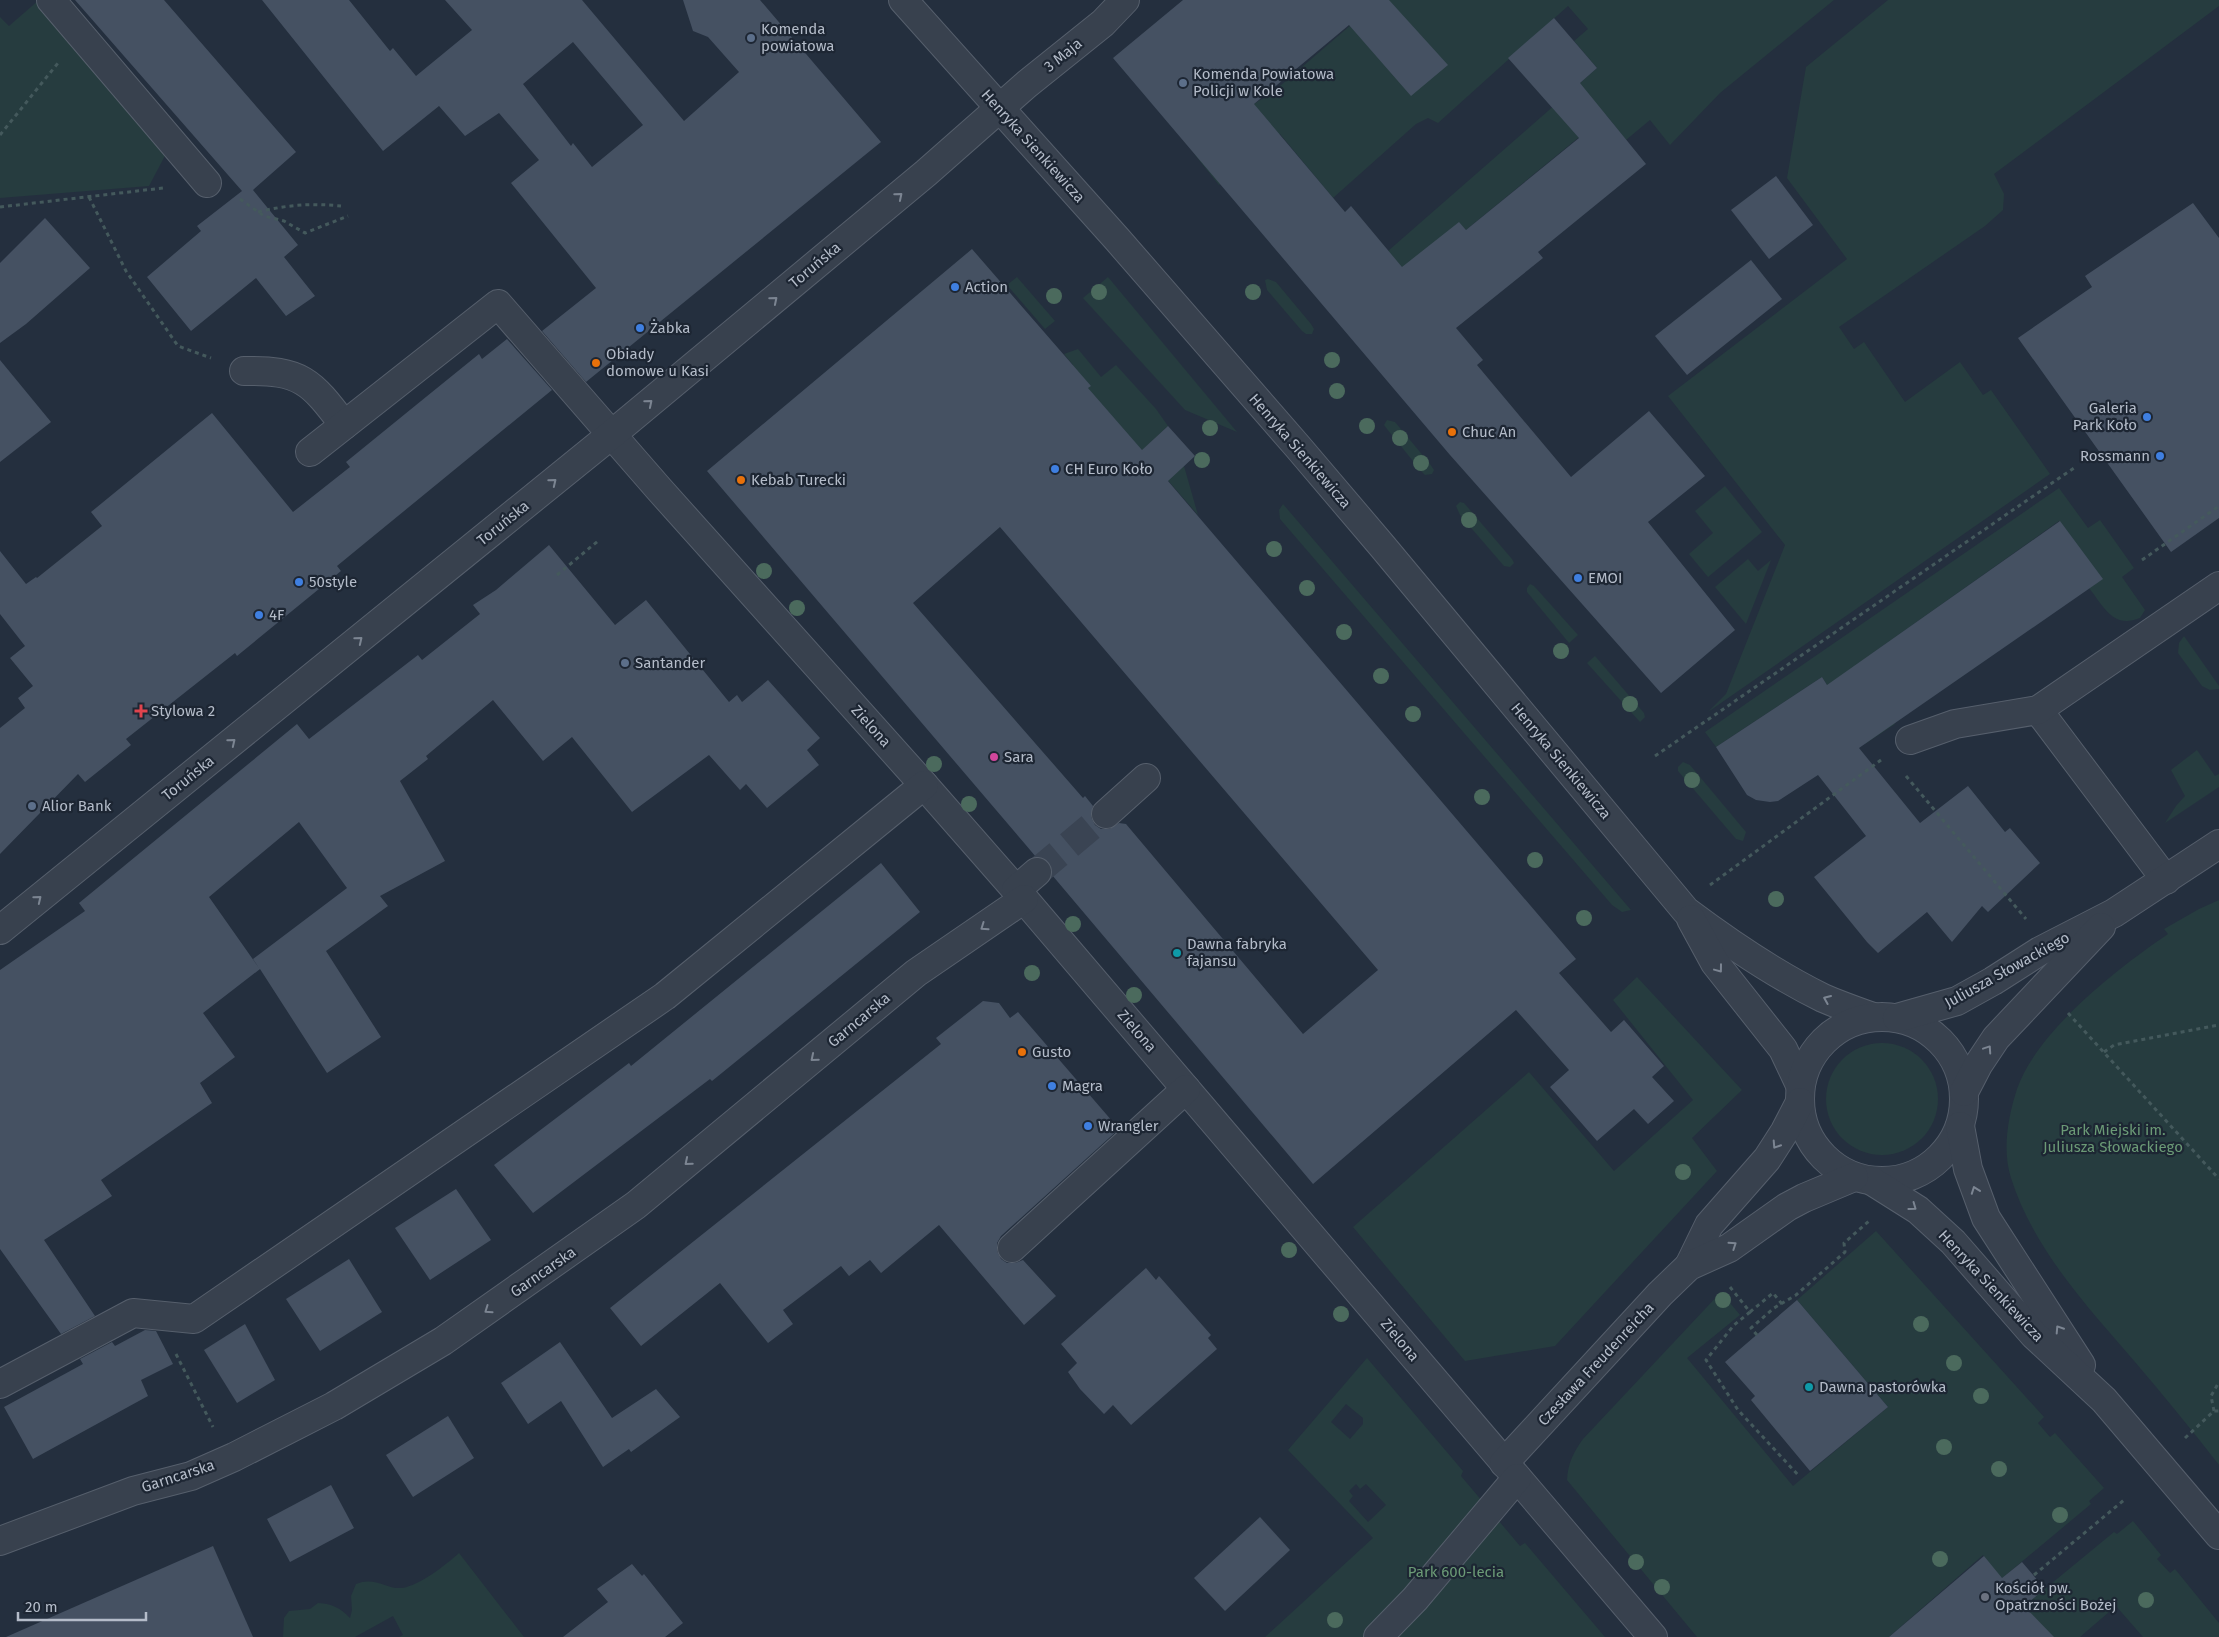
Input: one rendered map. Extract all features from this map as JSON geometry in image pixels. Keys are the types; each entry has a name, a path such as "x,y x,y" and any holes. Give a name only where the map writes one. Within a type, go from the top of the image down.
{"street":[{"path":"51,0 207,183"},
{"name":"Henryka Sienkiewicza","path":"903,0 1123,246 1377,540 1684,909 1715,963 1783,1048 1800,1094"},
{"name":"3 Maja","path":"1000,109 1027,84 1103,23 1125,0"},
{"name":"Toruńska","path":"0,930 611,434 894,201 1000,109"},
{"name":"Zielona","path":"344,425 498,304 1020,895 1653,1637"},
{"path":"244,371 273,370 303,380 324,398 344,425 310,452"},
{"path":"1899,747 1955,724 2038,710 2219,586"},
{"path":"2038,710 2166,880"},
{"path":"1106,814 1146,778"},
{"path":"0,1384 133,1313 194,1319 665,996 924,785"},
{"name":"Juliusza Słowackiego","path":"1885,1018 1957,1001 2040,951 2114,913 2219,844"},
{"name":"Garncarska","path":"0,1541 134,1490 191,1476 234,1457 334,1406 443,1341 636,1205 916,973 1020,895 1037,872"},
{"name":"Henryka Sienkiewicza","path":"1684,909 1731,945 1778,974 1824,998 1885,1018"},
{"name":"Juliusza Słowackiego","path":"1964,1092 1978,1065 1996,1038 2114,913"},
{"path":"1885,1018 1922,1027 1943,1043 1958,1066 1964,1092 1964,1109 1960,1126 1946,1150 1926,1169 1900,1180 1863,1179 1836,1168 1822,1155 1810,1139 1802,1121 1800,1094 1807,1065 1818,1047 1834,1032 1852,1022 1885,1018"},
{"path":"1012,1248 1186,1089"},
{"name":"Czesława Freudenreicha","path":"1689,1266 1709,1224 1767,1158 1785,1131 1800,1094"},
{"name":"Henryka Sienkiewicza","path":"1960,1126 1968,1169 1986,1218 2104,1400"},
{"name":"Henryka Sienkiewicza","path":"1863,1179 1918,1210 1953,1242 2034,1335 2104,1400 2219,1535"},
{"name":"Czesława Freudenreicha","path":"1378,1637 1415,1599 1511,1471 1660,1294 1689,1266 1729,1248 1787,1207 1804,1198 1863,1179"}],"path":[{"path":"0,135 81,35"},
{"path":"89,197 126,271 178,346 244,371"},
{"path":"257,212 282,206 314,203 341,206"},
{"path":"1655,756 2074,468"},
{"path":"2142,560 2219,506"},
{"path":"556,575 598,541"},
{"path":"1684,909 1899,747 2028,920"},
{"path":"2064,1009 2219,1179"},
{"path":"2104,1052 2114,1045 2219,1025"},
{"path":"1757,1335 1751,1328 1796,1295 1845,1252 1844,1243 1872,1218"},
{"path":"1728,1286 1750,1312"},
{"path":"1782,1304 1773,1293 1734,1325 1706,1360 1738,1410 1799,1476"},
{"path":"178,1359 213,1427"},
{"path":"2214,1411 2211,1396 2219,1382"},
{"path":"2185,1438 2214,1411 2219,1411"},
{"path":"2034,1575 2124,1500"}],"green space":[{"path":"39,0 168,150 149,186 0,198 0,17 9,26"},
{"path":"1380,0 1834,0 1720,93 1670,145 1650,120 1626,140 1606,115 1466,230 1459,223 1429,300 1388,251 1597,68 1574,41 1588,29 1568,6 1438,123 1428,118 1416,124 1333,198 1280,134 1219,185 1195,155 1242,113 1266,98"},
{"path":"1888,0 2219,0 2219,6 1994,174 2004,194 2003,210 1985,226 1839,327 1854,349 1864,342 1905,402 1960,362 1983,395 1991,390 2050,474 1708,712 1726,694 1785,545 1668,396 1847,259 1787,178 1806,67"},
{"path":"1017,277 1055,321 1045,329 1007,285"},
{"path":"1108,277 1237,432 1185,410 1083,298"},
{"path":"1268,279 1276,282 1311,324 1314,329 1312,334 1306,334 1302,331 1267,290 1265,280"},
{"path":"1078,349 1101,377 1116,365 1156,409 1168,426 1146,447 1184,466 1198,515 1070,368 1073,365 1064,354"},
{"path":"1387,420 1395,422 1430,464 1434,470 1432,474 1425,475 1421,471 1384,425"},
{"path":"1725,486 1762,532 1708,577 1689,554 1713,533 1695,511"},
{"path":"2059,488 2088,528 2100,520 2134,568 2122,577 2145,610 2140,618 2123,621 2105,609 2089,588 2102,579 2059,521 1856,665 1895,724 1865,744 1822,677 1716,747 1705,732"},
{"path":"1460,502 1464,503 1512,559 1514,563 1510,567 1504,566 1460,515 1456,506"},
{"path":"1283,504 1631,910 1622,912 1612,905 1280,519 1279,510"},
{"path":"1748,559 1758,571 1771,560 1746,624 1715,587"},
{"path":"1530,584 1534,586 1578,635 1569,643 1527,592"},
{"path":"2184,636 2219,686 2219,689 2210,690 2202,686 2178,653 2179,643"},
{"path":"1595,656 1644,713 1645,717 1640,722 1587,663"},
{"path":"2197,750 2215,776 2219,774 2219,787 2165,823 2185,796 2171,770"},
{"path":"1683,762 1690,765 1746,832 1743,841 1736,839 1678,771 1678,767"},
{"name":"Park Miejski im. Juliusza Słowackiego","path":"2219,900 2219,1465 2081,1298 2048,1253 2033,1229 2011,1178 2007,1156 2007,1134 2017,1089 2027,1067 2060,1023 2081,1002 2126,964 2168,934 2164,929"},
{"path":"1637,977 1742,1090 1692,1138 1717,1171 1555,1346 1465,1361 1353,1227 1529,1072 1614,1171 1693,1100 1613,1000"},
{"path":"1882,1043 1904,1047 1922,1059 1934,1077 1938,1099 1934,1121 1922,1139 1904,1151 1882,1155 1860,1151 1842,1139 1830,1121 1826,1099 1830,1077 1842,1059 1860,1047"},
{"path":"1876,1231 2044,1417 2038,1423 2050,1437 2055,1433 2104,1488 2089,1501 2091,1504 2001,1579 1983,1555 1889,1637 1697,1637 1567,1480 1572,1458 1583,1439 1721,1292 1740,1315 1687,1358 1793,1486 1888,1407 1797,1300"},
{"name":"Park 600-lecia","path":"1367,1358 1463,1471 1461,1476 1520,1546 1525,1543 1605,1637 1265,1637 1373,1538 1288,1450","holes":["1346,1404 1363,1418 1363,1424 1350,1439 1331,1422","1356,1484 1360,1489 1366,1484 1386,1505 1368,1522 1349,1501 1353,1496 1349,1491"]},
{"path":"2133,1521 2161,1555 2157,1559 2170,1573 2175,1569 2219,1623 2219,1637 2143,1637 2116,1606 2080,1637 2032,1637 2036,1621 2024,1606 2114,1532 2117,1534"},
{"path":"459,1553 524,1637 399,1637 403,1635 393,1616 355,1637 283,1637 284,1618 289,1611 310,1609 318,1603 328,1604 336,1607 350,1618 352,1610 351,1596 356,1584 369,1581 396,1588 409,1586 432,1574"}],"building":[{"path":"75,0 164,0 296,152 253,190 298,245 284,257 315,296 286,316 256,278 191,331 147,277 201,231 197,226 242,191"},
{"path":"262,0 349,0 390,51 393,48 416,76 472,30 445,0 582,0 684,121 739,72 708,37 693,31 683,0 760,0 881,142 586,382 542,331 596,288 511,183 539,160 499,113 465,136 439,106 383,151","holes":["573,42 643,125 592,167 573,143 571,146 523,84"]},
{"path":"1183,0 1389,0 1448,65 1411,96 1349,25 1254,104 1345,212 1351,206 1402,267 1459,222 1466,230 1579,138 1508,58 1554,18 1597,68 1580,83 1646,164 1538,252 1543,258 1456,328 1483,360 1477,365 1571,477 1649,411 1705,476 1648,522 1735,630 1661,693 1450,455 1113,58"},
{"path":"1776,176 1813,225 1769,259 1731,210"},
{"name":"Galeria Park Koło","path":"2193,203 2219,238 2219,518 2171,552 2018,338 2092,287 2085,276"},
{"path":"45,218 90,268 26,324 0,343 0,263"},
{"path":"972,249 1091,386 1088,388 1142,450 1168,426 1195,456 1168,481 1576,959 1559,973 1611,1032 1624,1020 1664,1066 1652,1077 1674,1101 1648,1124 1634,1109 1597,1141 1550,1087 1569,1070 1516,1010 1313,1184 1052,875 1052,869 1048,862 1043,857 1036,857 707,471","holes":["1000,527 1378,970 1303,1034 1126,824 1119,823 1109,829 1101,829 1095,825 1091,817 1093,806 1085,796 1083,798 913,603"]},
{"path":"1751,260 1782,299 1687,375 1655,336"},
{"path":"507,339 552,390 337,566 341,571 237,656 235,653 126,739 131,745 85,782 78,774 0,854 0,728 25,708 18,698 33,686 10,658 25,646 0,614 0,551 26,584 37,578 102,526 91,512 212,413 293,512 350,467 346,462 479,354 482,359"},
{"path":"0,360 51,422 0,462"},
{"path":"2060,521 2103,579 1859,748 1920,823 1968,786 2005,832 2010,828 2040,863 1988,912 1982,906 1952,942 1927,912 1878,953 1814,877 1866,836 1818,775 1778,801 1756,800 1747,795 1716,747 1822,677 1827,685"},
{"path":"549,545 615,625 646,600 729,702 737,695 742,702 768,680 820,738 807,750 819,765 767,808 746,784 740,790 709,755 632,812 572,737 543,761 493,700 426,756 428,759 400,781 445,861 380,896 388,906 326,951 381,1037 327,1073 260,969 203,1013 235,1057 200,1083 212,1103 101,1180 112,1196 44,1240 95,1316 61,1334 0,1249 0,970 85,911 79,903 297,724 309,739 418,655 422,660 480,614 473,605 496,590","holes":["299,822 347,888 253,959 259,968 209,897"]},
{"path":"881,863 920,912 712,1081 710,1079 533,1213 494,1165 629,1063 631,1066"},
{"path":"983,1001 999,1003 1010,1018 1018,1012 1119,1129 1001,1236 997,1243 997,1251 1001,1259 1007,1263 1023,1260 1056,1296 1024,1325 939,1225 881,1273 870,1260 849,1276 841,1266 783,1310 793,1324 768,1343 720,1283 641,1346 610,1308 941,1044 936,1038"},
{"path":"456,1189 491,1240 430,1280 395,1228"},
{"path":"349,1259 382,1312 320,1351 286,1299"},
{"path":"1146,1268 1156,1280 1159,1276 1211,1335 1208,1338 1217,1349 1131,1425 1113,1405 1104,1414 1080,1389 1068,1372 1077,1363 1061,1344"},
{"name":"Dawna pastorówka","path":"1797,1300 1888,1407 1810,1471 1751,1400 1755,1396 1725,1362"},
{"path":"245,1324 275,1380 237,1403 204,1350"},
{"path":"145,1330 156,1331 173,1364 141,1380 148,1396 33,1459 4,1407 83,1364 80,1359 112,1342 115,1346"},
{"path":"560,1342 612,1418 656,1389 680,1417 631,1452 629,1449 603,1467 561,1401 528,1424 501,1383"},
{"path":"448,1416 474,1458 413,1497 386,1455"},
{"path":"331,1485 354,1528 290,1562 267,1519"},
{"path":"1260,1517 1290,1550 1225,1611 1194,1578"},
{"path":"213,1546 253,1637 6,1637"},
{"name":"Kościół pw. Opatrzności Bożej","path":"1984,1556 2002,1578 2022,1562 2045,1589 2024,1606 2054,1637 1889,1637"},
{"path":"632,1564 642,1576 644,1574 683,1623 665,1637 563,1637 608,1602 597,1589"}],"tunnel":[{"path":"1037,872 1106,814"}],"place":[{"name":"Komenda powiatowa","path":"751,38"},
{"name":"Komenda Powiatowa Policji w Kole","path":"1183,83"},
{"name":"Action","path":"955,287"},
{"name":"Żabka","path":"640,328"},
{"name":"Obiady domowe u Kasi","path":"596,363"},
{"name":"Galeria Park Koło","path":"2147,417"},
{"name":"Chuc An","path":"1452,432"},
{"name":"Rossmann","path":"2160,456"},
{"name":"CH Euro Koło","path":"1055,469"},
{"name":"Kebab Turecki","path":"741,480"},
{"name":"EMOI","path":"1578,578"},
{"name":"50style","path":"299,582"},
{"name":"4F","path":"259,615"},
{"name":"Santander","path":"625,663"},
{"name":"Stylowa 2","path":"141,711"},
{"name":"Sara","path":"994,757"},
{"name":"Alior Bank","path":"32,806"},
{"name":"Dawna fabryka fajansu","path":"1177,953"},
{"name":"Gusto","path":"1022,1052"},
{"name":"Magra","path":"1052,1086"},
{"name":"Wrangler","path":"1088,1126"},
{"name":"Dawna pastorówka","path":"1809,1387"},
{"name":"Kościół pw. Opatrzności Bożej","path":"1985,1597"}]}
